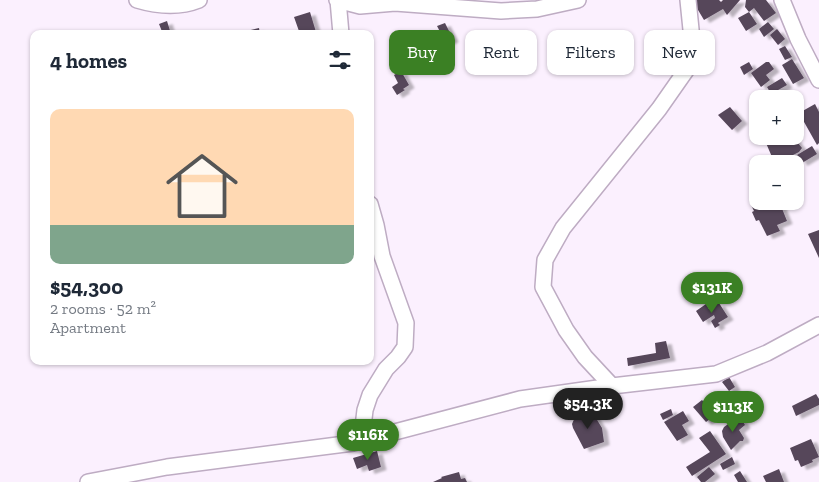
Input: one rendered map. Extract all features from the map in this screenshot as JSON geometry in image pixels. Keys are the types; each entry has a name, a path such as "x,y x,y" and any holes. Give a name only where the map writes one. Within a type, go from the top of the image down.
{"street":[{"path":"137,0 155,6 188,4 199,0"},
{"path":"341,30 337,0 360,6 394,3 501,11 538,8 578,0"},
{"path":"612,386 585,357 566,330 543,287 545,260 564,228 658,109 694,59 688,0"},
{"path":"782,0 798,39 819,80"},
{"path":"353,443 363,427 365,410 370,395 386,369 398,357 405,346 407,334 406,323 382,256 374,217"},
{"path":"88,482 167,467 353,443 520,399 716,374 767,354 819,325"}],"building":[{"path":"692,0 719,0 721,2 723,0 740,0 727,15 723,9 704,20"},
{"path":"746,0 766,0 776,13 764,21 754,8 749,12 745,7"},
{"path":"310,12 315,30 299,30 294,17"},
{"path":"749,12 757,24 746,31 738,18"},
{"path":"167,21 170,30 161,30 159,24"},
{"path":"768,22 774,29 764,37 759,29"},
{"path":"445,23 448,30 439,30 437,26"},
{"path":"777,29 785,39 778,45 770,35"},
{"path":"785,46 792,57 785,60 779,49"},
{"path":"792,59 804,78 793,84 782,65"},
{"path":"749,62 753,69 744,75 740,67"},
{"path":"766,62 769,62 774,69 766,75 770,80 761,87 751,73"},
{"path":"394,75 403,75 409,85 397,95 392,87 398,83"},
{"path":"782,78 787,85 778,90 769,90 767,87"},
{"path":"815,104 819,112 819,143 817,145 804,122 804,110"},
{"path":"730,107 742,121 732,130 718,115"},
{"path":"767,145 800,145 802,148 793,155 771,155"},
{"path":"812,146 817,154 804,162 804,155 797,155"},
{"path":"783,210 787,221 777,225 780,231 767,236 759,220 756,221 752,212"},
{"path":"819,230 819,258 808,234"},
{"path":"719,303 728,317 718,323 720,325 715,328 711,321 715,318 714,315 703,322 696,311 706,304 709,309"},
{"path":"666,341 670,358 628,366 627,358 656,353 655,343"},
{"path":"729,377 735,387 729,391 722,382"},
{"path":"816,394 819,399 819,405 796,416 792,406"},
{"path":"702,400 715,415 706,422 693,407"},
{"path":"671,409 673,415 663,420 660,414"},
{"path":"683,411 689,421 682,425 688,435 677,441 664,422"},
{"path":"583,412 587,415 594,415 602,428 604,442 584,449 572,424 575,417"},
{"path":"738,417 745,425 739,430 744,438 743,441 740,441 731,450 723,437 722,431 724,427"},
{"path":"710,431 726,454 692,476 686,467 710,452 699,438"},
{"path":"811,439 819,457 801,467 798,460 795,461 790,448"},
{"path":"377,451 381,467 369,471 367,465 357,469 353,458"},
{"path":"732,457 735,464 723,470 720,464"},
{"path":"709,467 715,474 705,482 701,482 697,477"},
{"path":"779,469 784,482 766,482 763,476"},
{"path":"740,471 747,482 738,482 734,475"},
{"path":"459,472 461,479 465,478 467,482 433,482 441,477"}]}
